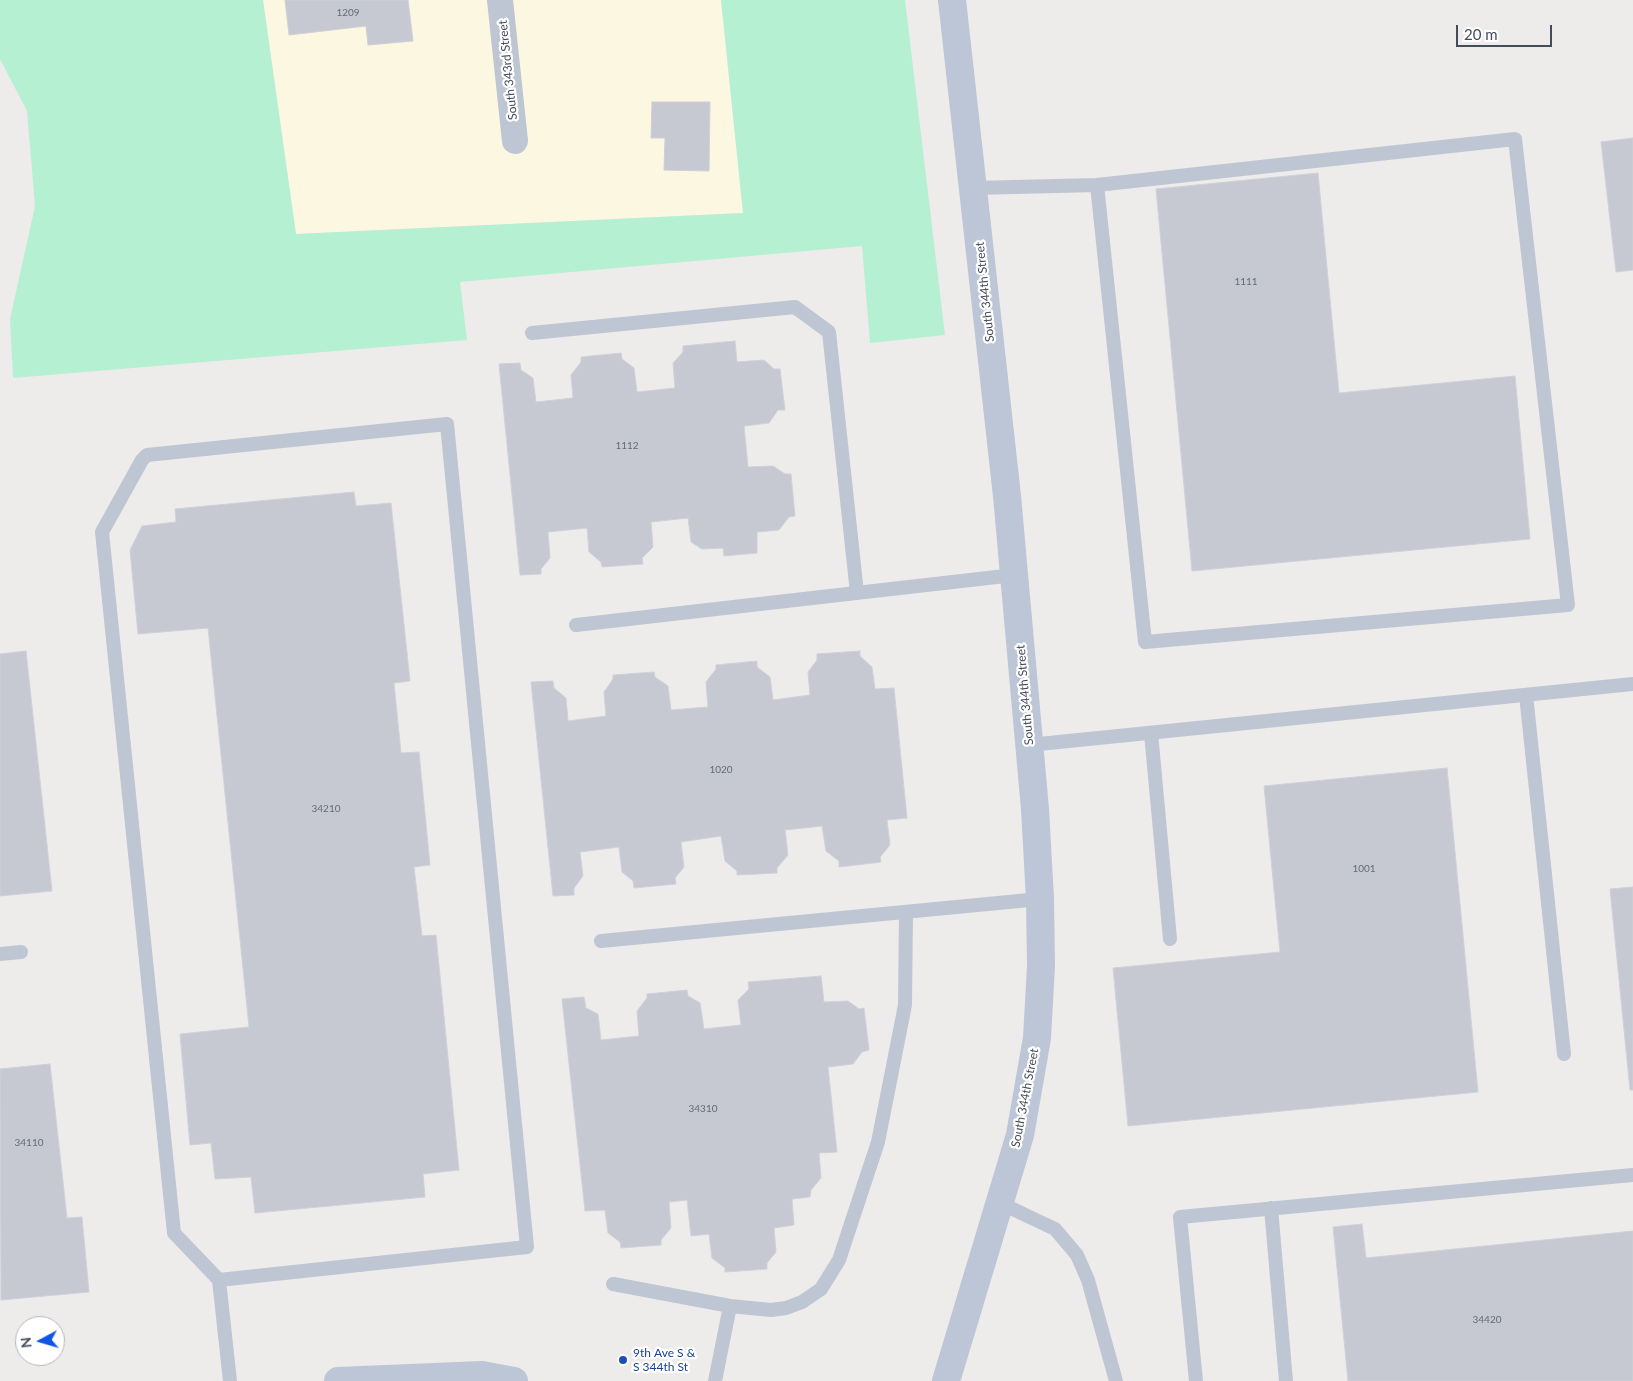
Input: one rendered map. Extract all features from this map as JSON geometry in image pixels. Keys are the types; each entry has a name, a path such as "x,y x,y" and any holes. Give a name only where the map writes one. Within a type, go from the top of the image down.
{"street":[{"name":"South 343rd Street","path":"500,0 515,141"},
{"name":"South 344th Street","path":"946,1381 1020,1135 1037,1038 1041,974 1040,899 1008,496 952,0"},
{"path":"338,1381 482,1375 514,1381"}],"lane":[{"path":"973,188 1096,185 1515,139 1568,605 1144,642 1096,185"},
{"path":"532,333 795,307 829,332 857,593"},
{"path":"218,1280 527,1247 447,424 147,455 142,460 102,532 174,1233 218,1280 230,1381"},
{"path":"576,625 1014,575"},
{"path":"1029,745 1633,684"},
{"path":"1526,695 1564,1054"},
{"path":"1151,732 1170,939"},
{"path":"601,941 1040,899"},
{"path":"613,1284 730,1306 771,1310 786,1308 802,1302 820,1289 839,1260 878,1142 905,1005 906,912"},
{"path":"0,954 21,952"},
{"path":"1196,1381 1180,1217 1633,1175"},
{"path":"1000,1204 1056,1229 1076,1255 1088,1280 1116,1381"},
{"path":"1271,1208 1286,1381"},
{"path":"715,1381 730,1306"}],"shaded area":[{"path":"263,0 721,0 743,213 296,234"}],"green space":[{"path":"0,0 263,0 296,234 743,213 721,0 905,0 945,335 870,343 862,246 460,282 467,340 13,378 10,319 35,206 27,111 0,59"}],"building":[{"path":"285,0 408,0 413,41 368,45 366,26 289,35"},
{"path":"652,102 710,102 709,171 664,170 665,138 651,138"},
{"path":"1633,138 1633,270 1616,272 1601,142"},
{"path":"1318,173 1339,393 1515,376 1530,539 1192,571 1156,189"},
{"path":"735,341 737,362 764,360 774,369 780,369 785,410 778,410 769,423 744,426 748,467 773,466 785,474 791,474 795,516 789,517 779,530 757,532 757,553 724,556 723,548 702,549 691,542 688,518 651,522 653,547 642,558 643,564 602,567 601,562 589,552 587,528 548,532 550,558 541,569 541,574 520,575 499,364 520,363 521,370 533,378 536,402 573,398 571,375 581,362 581,357 621,353 622,359 634,368 637,392 675,388 673,363 683,352 683,346"},
{"path":"354,492 356,506 391,503 410,681 394,683 401,753 419,752 430,865 414,867 422,936 436,935 459,1170 423,1174 425,1197 255,1213 251,1177 215,1179 211,1143 190,1145 180,1034 249,1027 208,628 138,634 130,550 142,526 176,522 175,509"},
{"path":"26,651 52,891 0,896 0,654"},
{"path":"860,651 860,656 872,667 875,689 894,688 907,818 887,820 890,845 880,857 881,862 839,867 839,861 826,851 822,826 785,830 788,855 777,868 777,873 737,875 737,871 725,861 721,836 681,842 684,867 675,878 676,884 634,888 633,881 622,872 619,847 580,852 583,876 574,888 574,895 553,896 531,682 553,681 554,688 566,698 568,721 606,716 604,692 613,679 613,675 654,672 655,677 668,686 671,710 708,707 706,682 716,669 716,665 757,661 757,667 770,677 773,700 810,695 808,672 817,660 817,654"},
{"path":"1447,768 1478,1092 1128,1126 1113,968 1280,952 1264,786"},
{"path":"1633,887 1633,1090 1630,1090 1610,889"},
{"path":"821,976 824,1002 848,1001 859,1009 864,1008 869,1050 862,1052 853,1064 828,1067 837,1152 819,1153 821,1178 811,1190 810,1197 792,1199 794,1225 774,1228 776,1252 767,1263 767,1269 725,1272 725,1268 712,1258 709,1234 691,1236 687,1200 669,1202 671,1228 661,1240 661,1245 621,1248 620,1242 608,1233 605,1210 585,1211 562,999 584,997 586,1008 598,1014 601,1040 639,1036 637,1011 647,998 647,994 687,990 688,996 700,1003 704,1029 741,1025 738,1000 749,989 748,982"},
{"path":"50,1064 67,1218 82,1217 89,1292 1,1300 0,1069"},
{"path":"1362,1224 1366,1258 1633,1231 1633,1381 1348,1381 1333,1227"}],"place":[{"name":"9th Ave S & S 344th St","path":"623,1360"}]}
